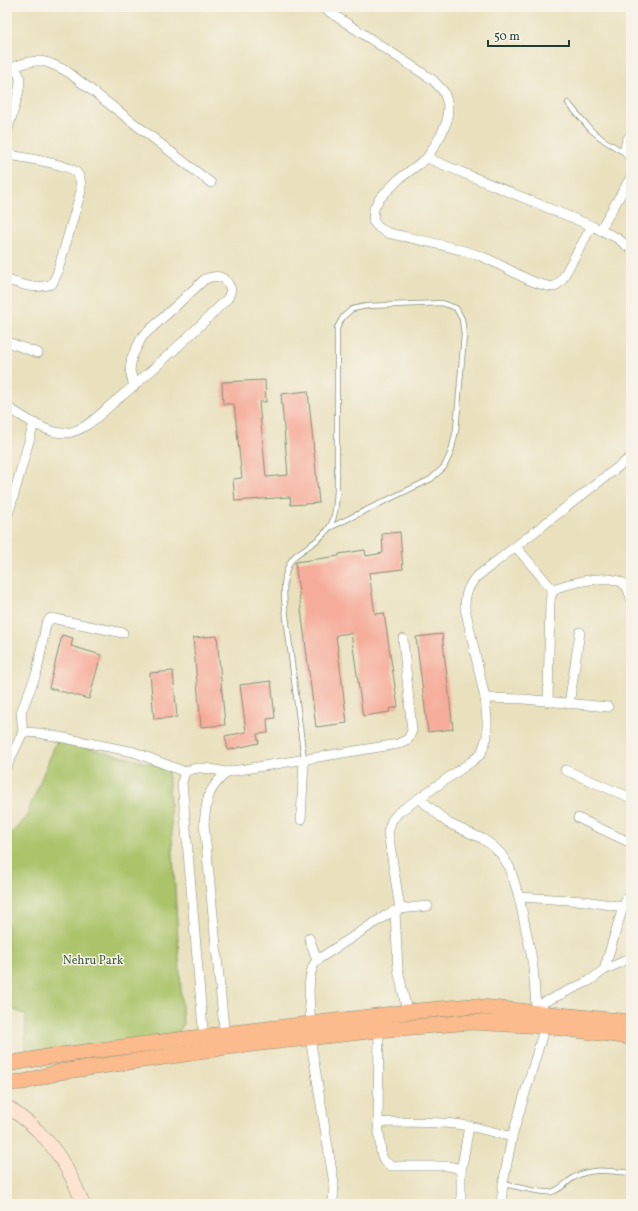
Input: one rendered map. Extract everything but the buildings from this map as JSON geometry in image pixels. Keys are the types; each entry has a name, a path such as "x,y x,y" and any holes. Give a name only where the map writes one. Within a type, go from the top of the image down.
{"main road":[{"path":"7,1083 24,1082 59,1072 225,1040 310,1030 407,1012 471,1006 536,1009 631,1022"},
{"path":"310,1030 379,1030 471,1022 545,1026 631,1037"},
{"path":"7,1064 53,1056 205,1044"}],"street":[{"path":"322,7 433,80 444,92 448,105 447,121 441,135 427,158 399,179 380,198 374,208 373,221 379,228 388,233 467,251 536,283 554,287 561,281 592,226"},
{"path":"10,67 27,62 50,62 68,72 211,184"},
{"path":"7,134 20,84 20,75 10,67"},
{"path":"629,157 625,148 627,140 631,134"},
{"path":"7,147 8,151 15,156 67,168 76,172 80,181 81,191 57,274 52,284 42,287 33,287 7,280"},
{"path":"427,158 592,226 617,238 631,249"},
{"path":"600,230 631,177"},
{"path":"7,407 53,432 63,434 74,432 85,426 134,387 185,341 228,298 231,290 228,282 220,276 212,276 205,279 142,337 132,357 130,370 134,387"},
{"path":"7,342 38,353"},
{"path":"7,519 34,423"},
{"path":"407,1012 398,969 398,910 388,832 392,820 399,812 481,754 487,737 488,720 485,698 465,608 465,597 468,586 475,578 630,459"},
{"path":"516,546 554,591"},
{"path":"548,702 550,602 551,595 556,588 578,582 605,579 614,580 624,584 630,593 631,600"},
{"path":"7,766 23,732 21,712 37,672 46,624 51,618 123,633"},
{"path":"569,704 580,632"},
{"path":"205,1044 182,782 186,772 192,768 203,768 227,772 398,744 408,739 412,731 403,639"},
{"path":"485,698 608,706"},
{"path":"23,732 39,732 134,752 186,772"},
{"path":"301,820 304,759"},
{"path":"565,770 631,798"},
{"path":"225,1040 204,823 209,793 215,782 227,772"},
{"path":"419,798 448,823 483,839 493,846 501,854 510,868 518,897 533,967 536,1009 589,980 604,970 631,958"},
{"path":"578,818 631,843"},
{"path":"604,970 623,907 631,890"},
{"path":"518,897 585,901 623,907"},
{"path":"331,1204 333,1201 334,1184 310,1030 310,974 313,964 375,921 398,910 428,906"},
{"path":"309,938 317,960"},
{"path":"501,1204 503,1184 512,1137 545,1026"},
{"path":"379,1030 378,1122 380,1153 384,1161 391,1166 448,1166 457,1168 461,1172"},
{"path":"7,1106 39,1131 62,1161 77,1188 83,1204"},
{"path":"378,1122 439,1123 469,1126 512,1137"},
{"path":"461,1204 461,1172 469,1126"}],"lane":[{"path":"568,103 591,130 629,157"},
{"path":"304,759 285,605 284,577 288,565 295,555 319,540 329,528 335,514 337,490 337,328 343,317 352,309 367,306 442,303 456,308 462,319 464,335 456,430 451,452 444,467 431,479 329,528"},
{"path":"503,1184 552,1192 562,1187 574,1177 598,1170 631,1173"}],"green space":[{"name":"Nehru Park","path":"57,740 168,768 183,1025 176,1037 25,1057 26,1015 7,1007 7,837 25,819"}]}
